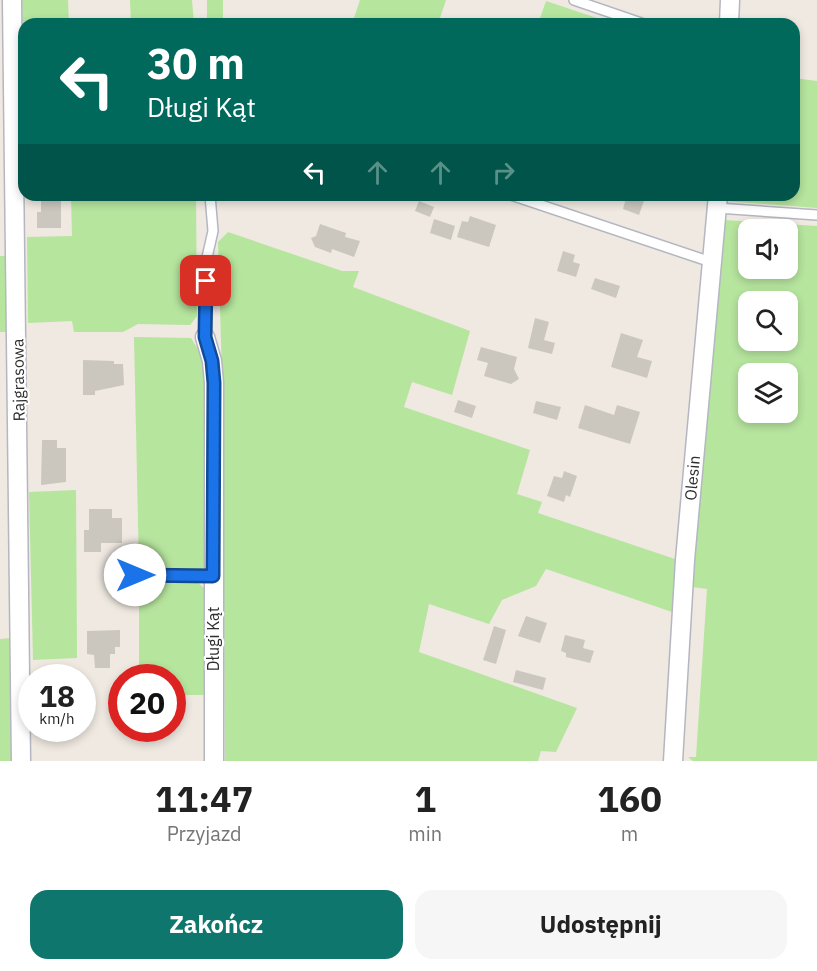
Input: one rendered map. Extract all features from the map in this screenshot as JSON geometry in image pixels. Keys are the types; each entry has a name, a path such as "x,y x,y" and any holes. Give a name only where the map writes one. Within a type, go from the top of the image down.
{"street":[{"name":"Rajgrasowa","path":"12,0 21,761"},
{"path":"729,18 730,0"},
{"name":"Olesin","path":"673,761 685,560 718,202"},
{"name":"Długi Kąt","path":"205,337 212,361 214,383 214,761"}],"lane":[{"path":"574,0 626,18"},
{"name":"Długi Kąt","path":"205,337 206,262 213,231 210,201"},
{"path":"529,201 711,262"},
{"path":"718,202 817,215"},
{"path":"135,575 213,576"}],"green space":[{"path":"22,0 68,0 69,18 22,18"},
{"path":"130,0 192,0 194,18 131,18"},
{"path":"207,0 223,0 223,18 207,18"},
{"path":"360,0 446,0 440,18 354,18"},
{"path":"546,1 597,18 540,18"},
{"path":"800,79 817,81 817,208 727,201 800,201"},
{"path":"71,201 196,201 197,316 190,325 138,324 123,332 74,332 72,321 28,323 27,237 72,236"},
{"path":"724,220 738,221 738,279 798,279 798,225 817,226 817,761 693,761 688,757 696,757 707,589 692,587"},
{"path":"228,232 342,271 359,271 353,287 470,331 452,395 412,382 404,407 530,450 517,494 542,502 538,513 678,560 675,613 546,569 536,586 502,600 489,624 429,604 419,652 577,708 556,752 541,751 538,761 225,761 223,407 218,242"},
{"path":"0,256 6,256 7,332 0,332"},
{"path":"134,337 191,338 207,364 208,568 184,572 139,567"},
{"path":"76,490 77,658 33,660 29,492"},
{"path":"194,579 207,591 210,695 186,695 186,664 139,664 139,580"},
{"path":"11,638 11,761 0,761 0,639"}],"building":[{"path":"41,201 61,201 61,228 37,228 37,212 41,212"},
{"path":"419,201 434,207 430,217 415,211"},
{"path":"625,201 644,201 639,215 623,209"},
{"path":"470,216 496,225 489,247 457,237 462,221 468,222"},
{"path":"434,219 455,226 451,240 430,233"},
{"path":"320,224 346,233 345,237 360,241 354,257 332,249 331,253 315,247 311,238 316,236"},
{"path":"563,251 575,255 573,262 580,264 576,277 557,271"},
{"path":"595,278 620,286 616,298 591,289"},
{"path":"535,318 549,322 544,340 555,343 552,354 528,348"},
{"path":"621,333 643,340 637,357 652,361 647,378 611,367"},
{"path":"481,347 517,357 514,369 519,379 511,384 484,376 488,363 477,360"},
{"path":"83,360 114,361 114,364 123,364 124,385 95,391 95,395 83,395"},
{"path":"458,400 476,406 472,418 454,412"},
{"path":"536,401 561,407 557,420 533,413"},
{"path":"585,405 614,415 617,405 640,412 630,444 578,428"},
{"path":"42,440 57,440 57,448 66,448 66,482 41,485"},
{"path":"564,471 577,476 570,497 566,495 564,502 547,496 554,476 562,478"},
{"path":"89,509 112,509 112,518 122,518 122,543 101,543 101,552 84,552 84,530 89,530"},
{"path":"526,616 547,623 540,643 518,636"},
{"path":"494,626 506,630 496,664 483,660"},
{"path":"120,630 120,647 115,647 115,654 110,654 108,668 96,668 94,655 87,654 87,631"},
{"path":"565,635 585,640 583,648 594,651 590,663 566,657 566,653 561,651"},
{"path":"516,670 546,678 543,690 513,682"}],"route":[{"path":"135,575 213,576 214,383 212,361 205,337 206,281"}]}
